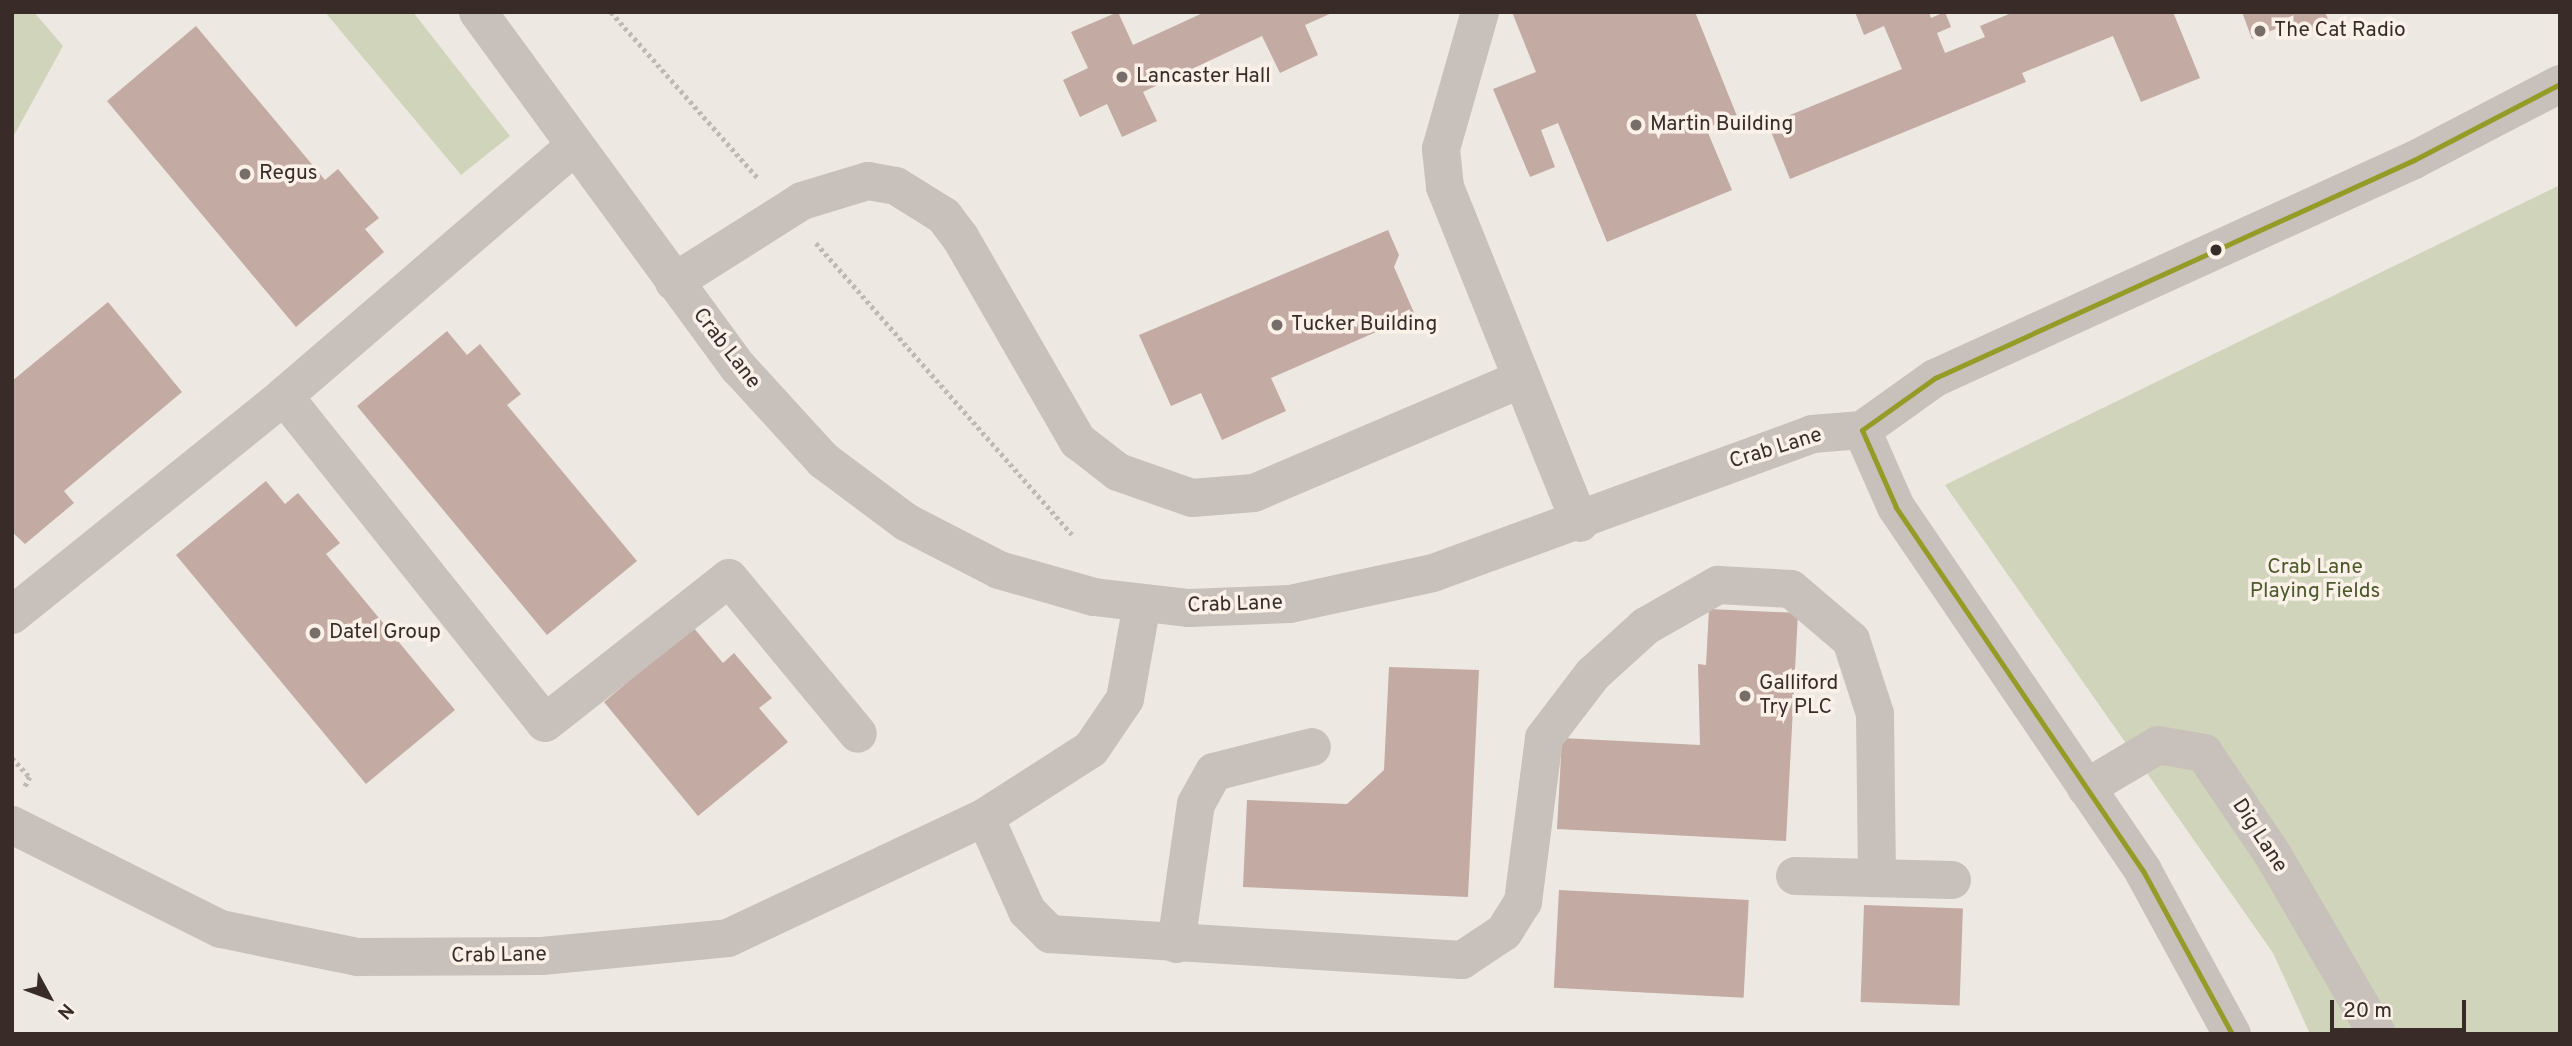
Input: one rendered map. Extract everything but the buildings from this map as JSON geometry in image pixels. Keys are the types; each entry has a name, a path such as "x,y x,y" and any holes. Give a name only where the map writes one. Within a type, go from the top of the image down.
{"street":[{"name":"Crab Lane","path":"478,12 573,147 674,282 786,424 906,522 999,570 1142,604 1232,608 1356,592 1580,523 1812,433 1862,430"},
{"path":"1480,12 1441,149 1445,187 1519,380 1580,523"},
{"path":"2232,1034 2143,871 1896,507 1862,430 1935,378 2390,171 2560,84"},
{"path":"12,615 284,396 573,147"},
{"path":"674,282 802,201 868,181 896,186 944,216 960,237 1078,441 1118,472 1192,498 1254,493 1519,380"},
{"path":"284,396 545,723 729,578 858,734"},
{"path":"985,817 1027,911 1050,934 1462,960 1494,939 1523,902 1544,738 1593,674 1646,626 1718,585 1791,589 1851,640 1875,714 1877,878"},
{"name":"Crab Lane","path":"12,825 221,929 358,957 529,956 728,938 985,817 1063,769 1106,734 1125,699 1142,604"},
{"name":"Dig Lane","path":"2086,788 2158,745 2204,753 2273,855 2377,1034"},
{"path":"1176,944 1196,804 1214,772 1312,747"},
{"path":"1795,876 1952,880"}],"path":[{"path":"611,12 768,188"},
{"path":"810,237 1072,534"}],"green space":[{"path":"12,12 34,12 63,46 12,139"},
{"path":"325,12 413,12 510,136 461,175"},
{"name":"Crab Lane Playing Fields","path":"2560,185 2560,1034 2310,1034 2273,953 1945,485"}],"transit line":[{"path":"2232,1034 2143,871 1896,507 1862,430 1935,378 2414,160 2560,84"}],"place":[{"name":"The Cat Radio","path":"2260,31"},
{"name":"Lancaster Hall","path":"1122,77"},
{"name":"Martin Building","path":"1636,125"},
{"name":"Regus","path":"245,174"},
{"name":"Tucker Building","path":"1277,325"},
{"name":"Datel Group","path":"315,633"},
{"name":"Galliford Try PLC","path":"1745,696"}]}
